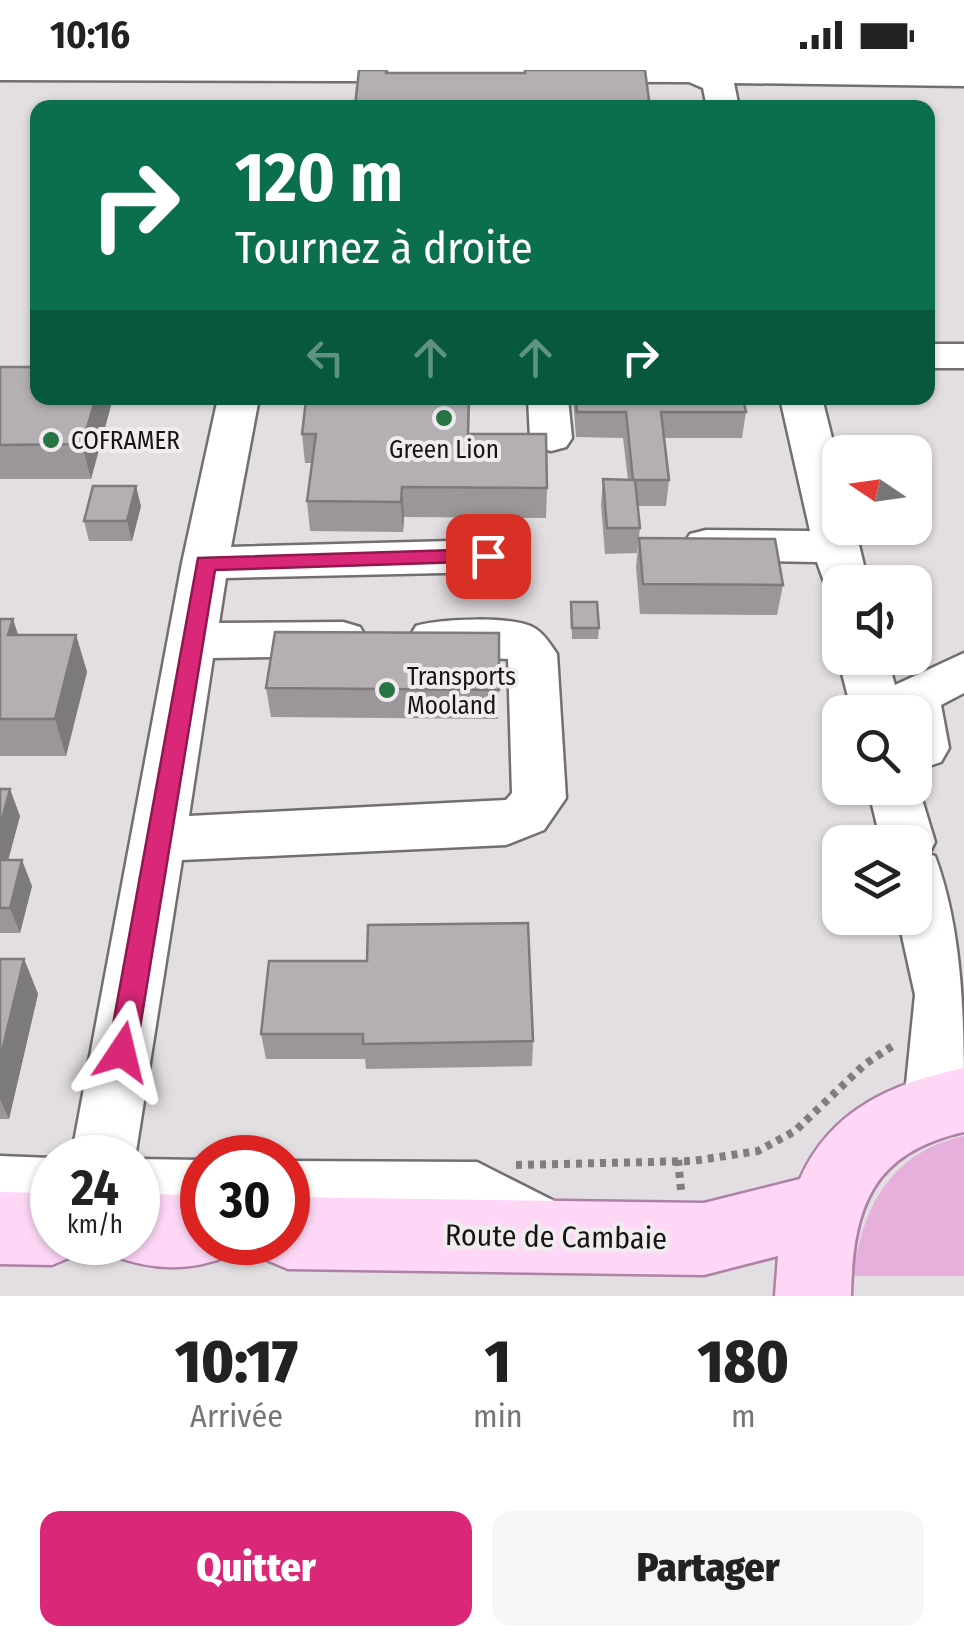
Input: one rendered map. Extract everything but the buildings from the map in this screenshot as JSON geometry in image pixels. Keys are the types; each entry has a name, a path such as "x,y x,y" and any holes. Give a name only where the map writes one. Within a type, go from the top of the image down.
{"main road":[{"path":"813,1296 812,1254 821,1209 840,1172 865,1142 896,1118 949,1102"},
{"name":"Route de Cambaie","path":"310,1233 704,1239 821,1209"},
{"path":"0,1228 30,1229"}],"street":[{"path":"0,71 696,71 964,77"},
{"path":"292,100 297,71"},
{"path":"696,71 718,83 721,100"},
{"path":"935,356 964,356"},
{"path":"108,1135 205,563 237,405"},
{"path":"680,545 841,565 802,405"},
{"path":"205,563 488,556"},
{"path":"158,839 506,823 525,815 539,798 532,654 517,639 192,642"},
{"path":"916,695 964,670"},
{"path":"931,935 951,1015 949,1102"},
{"path":"0,1187 30,1188"},
{"path":"310,1192 477,1193 554,1237"}],"path":[{"path":"477,1193 520,1162 740,1157 778,1144 874,1054 951,1015"}],"shaded area":[{"path":"964,1136 964,1276 853,1276 864,1227 884,1186 917,1155"}],"place":[{"name":"Green Lion","path":"444,418"},
{"name":"COFRAMER","path":"51,440"},
{"name":"Transports Mooland","path":"387,690"}],"route":[{"path":"122,1052 205,563 488,556"}]}
